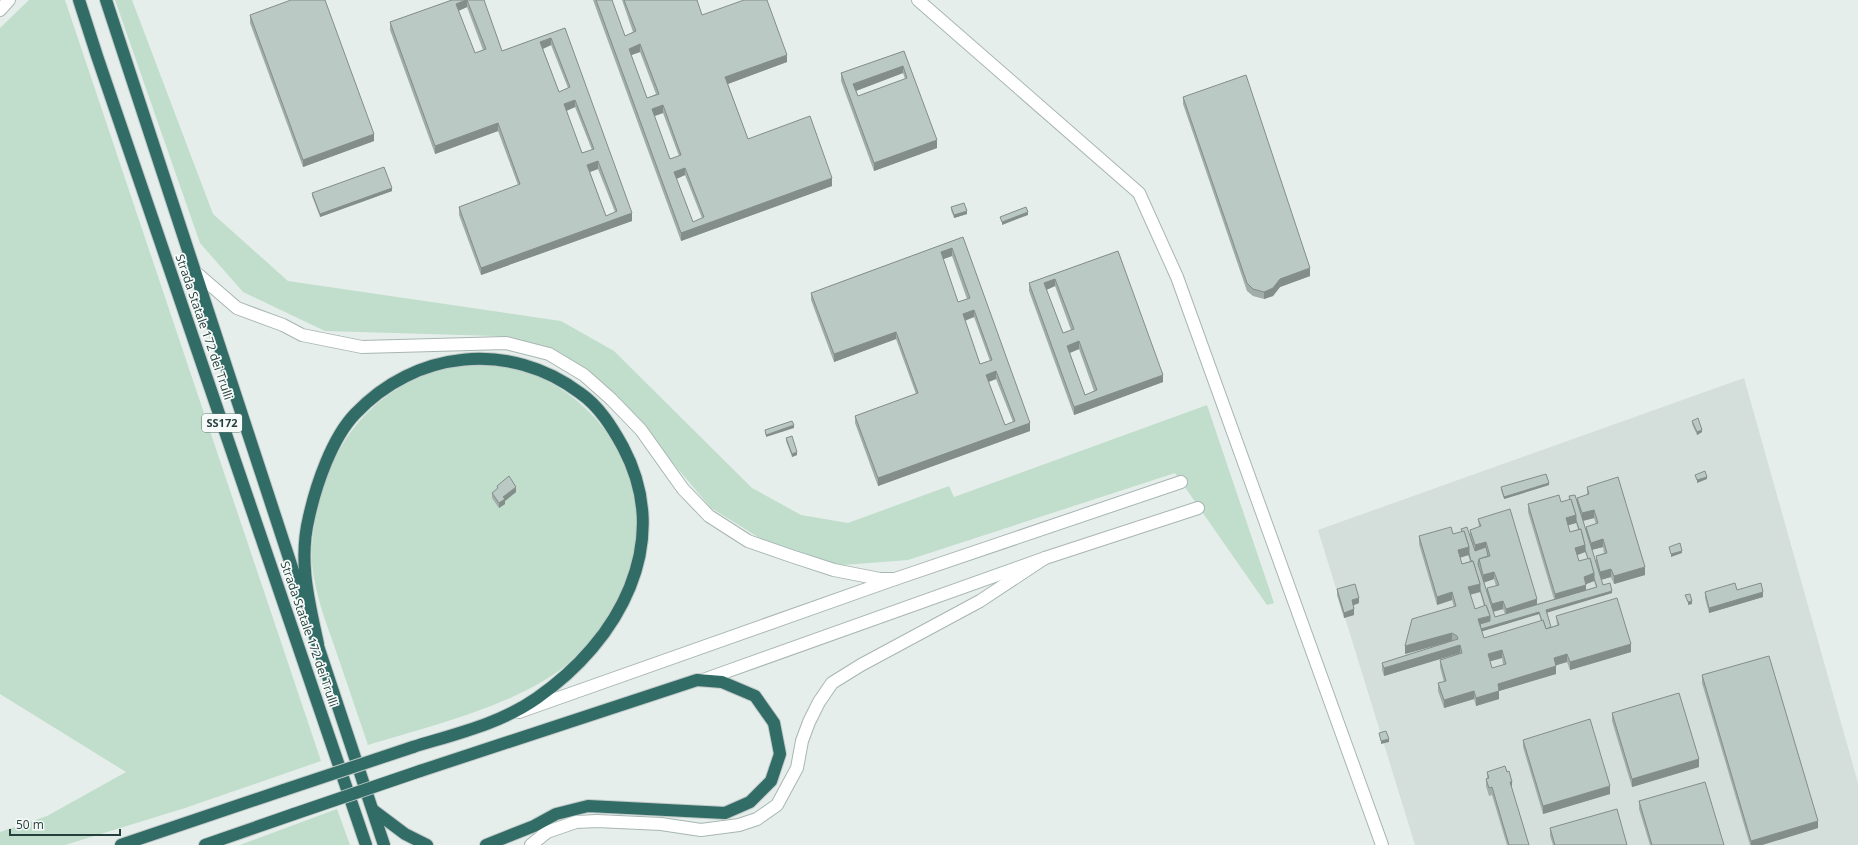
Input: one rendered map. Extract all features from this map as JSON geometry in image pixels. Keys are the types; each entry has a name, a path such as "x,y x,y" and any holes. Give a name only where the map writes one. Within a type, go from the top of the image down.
{"highway":[{"name":"Strada Statale 172 dei Trulli","path":"79,0 99,64 366,845"},
{"name":"Strada Statale 172 dei Trulli","path":"106,0 193,270 384,845"},
{"path":"121,845 505,717 537,698 557,682 602,638 629,592 639,563 643,532 643,506 638,479 613,428 599,410 581,393 543,372 522,364 498,360 470,358 433,364 406,375 377,393 353,415 333,450 321,477 308,518 303,554 304,578 318,644"},
{"path":"205,845 420,771 703,680 722,682 755,696 774,723 780,754 771,781 750,802 724,814 588,806 556,814 534,826 486,845"},
{"path":"371,809 405,834 427,845"},
{"path":"216,845 242,833"}],"street":[{"path":"0,10 9,0"},
{"path":"918,0 1139,193 1177,276 1382,845"},
{"path":"193,270 236,308 283,324 302,335 362,347 506,343 549,354 584,375 642,430 683,489 709,516 748,541 791,556 834,570 880,579 895,579"},
{"path":"505,717 895,579 1181,482"},
{"path":"703,680 1045,558 1198,508"},
{"path":"531,845 547,832 576,822 597,821 661,824 701,830 739,826 757,819 777,805 790,782 797,768 802,741 809,722 819,702 832,683 861,665 980,601 1045,558"}],"shaded area":[{"path":"1744,378 1858,783 1858,845 1415,845 1318,530"}],"green space":[{"path":"29,0 65,0 321,761 185,808 65,845 0,845 0,832 47,816 126,772 0,694 0,28"},
{"path":"115,0 132,0 213,214 288,281 561,321 614,351 752,488 801,515 848,523 949,486 954,497 1207,405 1274,603 1267,605 1175,473 908,560 843,565 784,553 711,508 610,389 561,353 496,336 325,331 243,292 200,243"},
{"path":"468,365 487,365 513,368 543,379 555,385 577,401 596,419 604,429 622,459 633,489 637,520 635,551 627,580 613,609 595,636 571,661 551,676 528,690 475,712 368,745 323,613 316,587 312,550 313,531 319,503 326,480 346,439 359,421 375,405 413,380 435,371"},
{"path":"337,809 350,845 240,845"}],"building":[{"path":"291,0 325,0 374,134 303,160 250,15"},
{"path":"452,0 466,0 456,4 475,53 486,49 467,0 484,0 502,51 565,28 632,213 481,268 459,207 520,184 498,123 435,146 390,22","holes":["551,38 570,87 559,92 540,42","575,100 594,149 582,153 564,104","598,161 617,211 606,216 587,165"]},
{"path":"596,0 612,0 625,36 636,31 624,0 697,0 702,15 744,0 767,0 787,55 725,77 748,139 810,116 832,178 681,233","holes":["640,44 659,94 647,98 629,49","663,105 681,155 670,159 652,109","685,168 704,217 693,222 674,172"]},
{"path":"904,51 937,140 874,163 841,73","holes":["903,66 907,78 858,96 853,84"]},
{"path":"1246,75 1310,268 1280,279 1273,288 1264,292 1253,289 1247,283 1183,97"},
{"path":"384,167 392,188 320,214 312,193"},
{"path":"964,203 967,211 954,215 951,207"},
{"path":"1026,207 1028,212 1002,222 1000,217"},
{"path":"963,237 1030,423 878,478 855,416 918,393 896,332 834,354 811,293","holes":["952,248 970,298 958,302 941,252","974,310 992,360 980,364 963,314","996,371 1015,421 1005,425 986,375"]},
{"path":"1118,251 1163,375 1074,407 1029,283","holes":["1055,279 1074,329 1063,333 1044,283","1079,341 1097,390 1085,395 1067,346"]},
{"path":"1698,418 1702,430 1697,432 1692,421"},
{"path":"792,421 794,425 766,435 765,430"},
{"path":"792,436 797,452 792,454 786,438"},
{"path":"1705,471 1707,477 1697,480 1695,475"},
{"path":"1546,474 1549,483 1504,497 1501,487"},
{"path":"509,476 516,487 503,497 505,499 499,503 492,493 498,488 497,486"},
{"path":"1618,477 1645,567 1614,576 1611,569 1600,572 1596,556 1607,553 1603,539 1591,543 1586,527 1598,523 1594,510 1582,513 1577,498 1589,494 1587,487"},
{"path":"1559,495 1561,502 1571,499 1576,515 1566,518 1570,532 1581,529 1585,545 1575,548 1579,561 1590,558 1594,573 1584,577 1586,585 1555,594 1528,504"},
{"path":"1575,495 1603,585 1610,583 1612,591 1546,610 1551,627 1546,629 1539,612 1481,629 1480,624 1490,621 1490,616 1486,605 1485,606 1473,561 1471,561 1469,547 1464,531 1462,532 1461,529 1467,527 1475,551 1486,547 1488,556 1479,559 1478,564 1495,617 1597,587 1590,558 1588,559 1581,529 1579,529 1569,496"},
{"path":"1510,509 1537,599 1506,609 1503,601 1492,604 1487,588 1499,585 1494,572 1483,575 1479,559 1490,556 1486,542 1475,545 1470,530 1481,526 1478,519"},
{"path":"1451,527 1453,534 1464,531 1469,547 1458,550 1462,564 1473,561 1480,584 1468,587 1475,609 1486,605 1490,616 1478,619 1484,638 1543,620 1546,629 1559,625 1556,616 1617,598 1631,644 1570,662 1567,654 1554,658 1556,666 1498,684 1499,691 1476,698 1474,691 1444,700 1438,683 1446,681 1440,660 1462,653 1460,645 1384,668 1382,663 1458,639 1457,636 1452,633 1405,646 1412,619 1456,606 1452,592 1437,597 1419,536","holes":["1502,650 1506,664 1492,668 1488,654"]},
{"path":"1680,543 1682,551 1671,554 1669,547"},
{"path":"1735,583 1737,590 1761,583 1763,592 1709,608 1705,592"},
{"path":"1355,584 1359,598 1352,600 1354,609 1344,613 1337,589"},
{"path":"1690,594 1692,601 1688,602 1685,595"},
{"path":"1769,656 1818,821 1751,841 1702,675"},
{"path":"1679,693 1699,759 1632,779 1612,713"},
{"path":"1590,719 1610,786 1543,806 1523,740"},
{"path":"1386,731 1389,739 1381,741 1379,733"},
{"path":"1505,766 1507,772 1509,771 1512,782 1510,782 1529,845 1509,845 1492,787 1489,788 1486,779 1489,778 1487,772"},
{"path":"1705,782 1724,845 1652,845 1639,801"},
{"path":"1617,809 1627,845 1555,845 1550,828"}]}
